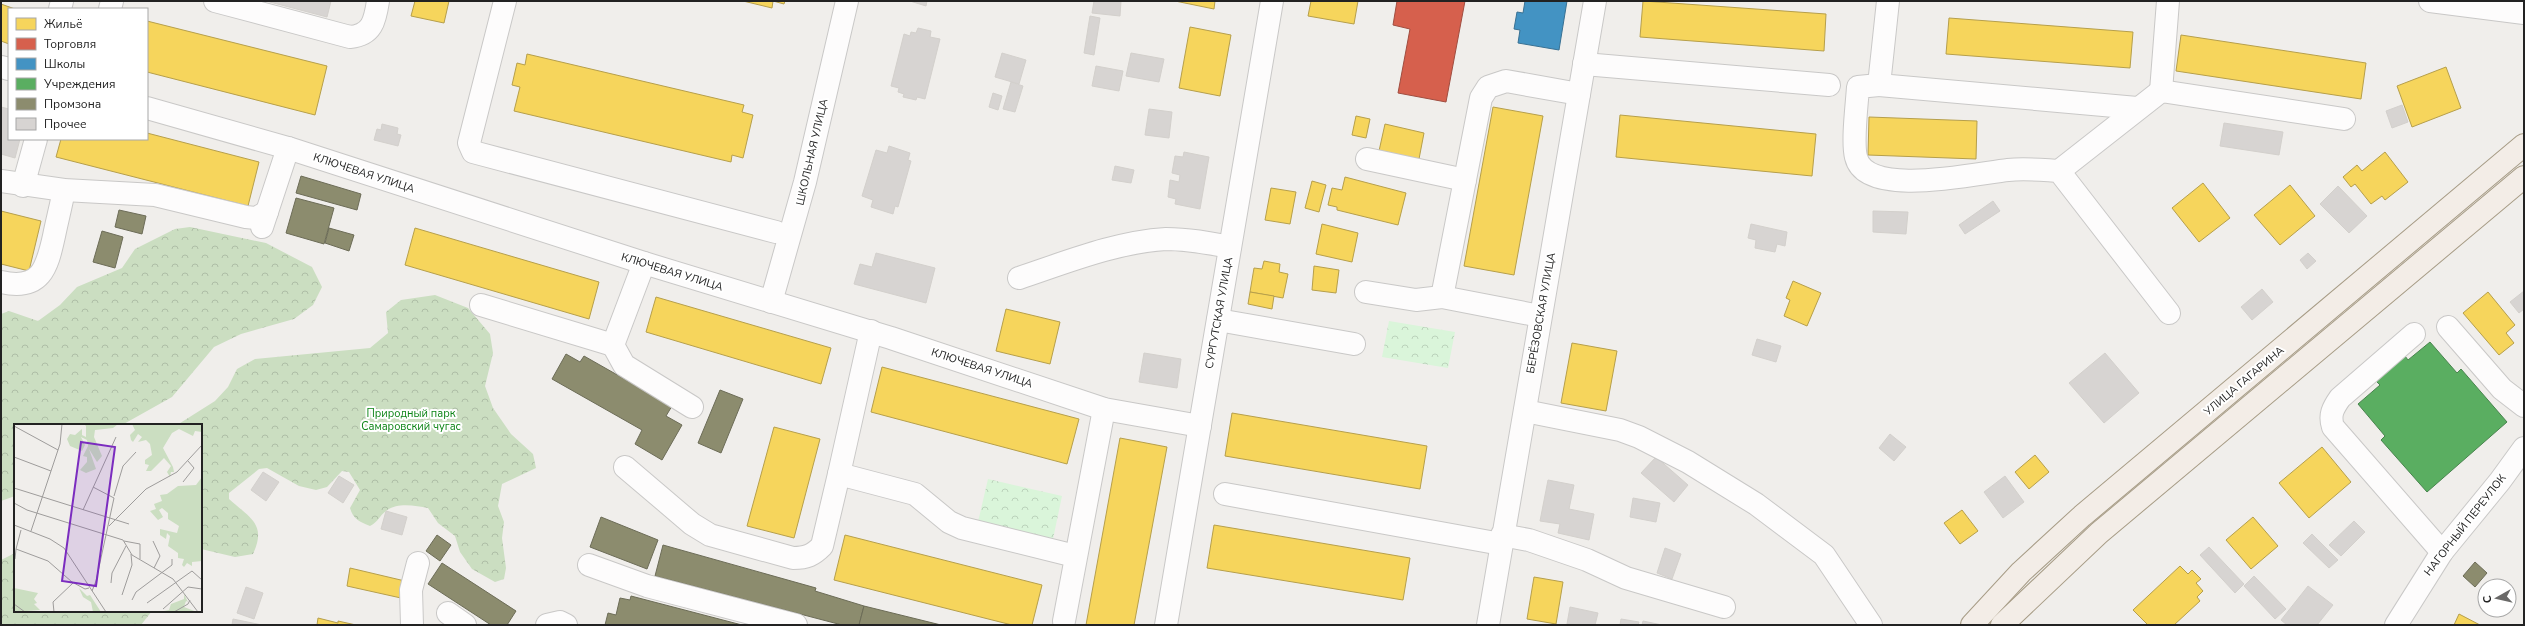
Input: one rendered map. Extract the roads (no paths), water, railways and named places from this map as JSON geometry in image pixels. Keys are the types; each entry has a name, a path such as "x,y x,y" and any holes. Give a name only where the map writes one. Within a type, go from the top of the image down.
{"main road":[{"name":"УЛИЦА ГАГАРИНА","path":"1972,625 2021,572 2082,516 2524,145"},
{"path":"2002,625 2099,533 2524,177"}],"street":[{"path":"215,1 350,37 362,36 369,29 376,14 378,1"},
{"path":"505,1 469,143 473,152 776,232"},
{"name":"ШКОЛЬНАЯ УЛИЦА","path":"771,302 805,182 847,1"},
{"name":"СУРГУТСКАЯ УЛИЦА","path":"1166,625 1272,1"},
{"name":"БЕРЁЗОВСКАЯ УЛИЦА","path":"1488,625 1595,1"},
{"path":"1879,85 1888,1"},
{"path":"2161,91 2168,1"},
{"path":"2430,1 2524,13"},
{"path":"1584,64 1829,85"},
{"path":"1442,297 1481,98 1488,88 1506,81 1579,94"},
{"path":"2137,108 1879,85 1858,87 1856,157 1864,170 1888,178 1930,181 2026,168 2059,171 2137,108 2161,91 2344,120"},
{"name":"КЛЮЧЕВАЯ УЛИЦА","path":"148,108 288,148 644,263 870,332 1104,409 1200,426"},
{"path":"23,186 36,140"},
{"path":"1,181 23,186 64,190 155,195 246,217 265,220 288,148"},
{"path":"1367,159 1465,180"},
{"path":"2059,171 2169,313"},
{"path":"1,282 27,282 38,277 48,264 64,190"},
{"path":"1019,278 1122,245 1142,242 1182,240 1230,247"},
{"path":"613,345 644,263"},
{"path":"1366,292 1416,300 1442,297 1540,316"},
{"path":"481,306 613,345 624,365 692,407"},
{"path":"1218,320 1354,344"},
{"path":"2448,326 2502,389 2524,406"},
{"path":"625,467 692,524 710,535 794,558 805,558 814,554 822,546 870,332"},
{"path":"2414,334 2340,398 2333,408 2330,418 2333,427 2442,552"},
{"path":"1064,621 1075,556 1104,409"},
{"path":"1524,411 1620,430 1639,437 1688,462 1756,504 1824,556 1871,625"},
{"name":"НАГОРНЫЙ ПЕРЕУЛОК","path":"2396,625 2442,552 2522,457"},
{"path":"839,474 915,494 949,522 962,528 1075,556"},
{"path":"1225,494 1502,540 1529,540 1587,560 1632,580 1724,607"},
{"path":"412,625 411,590 418,563"},
{"path":"589,565 647,586 796,625"},
{"path":"547,625 560,622 566,625"}],"park label":[{"name":"Природный парк Самаровский чугас","path":"411,419"}]}
